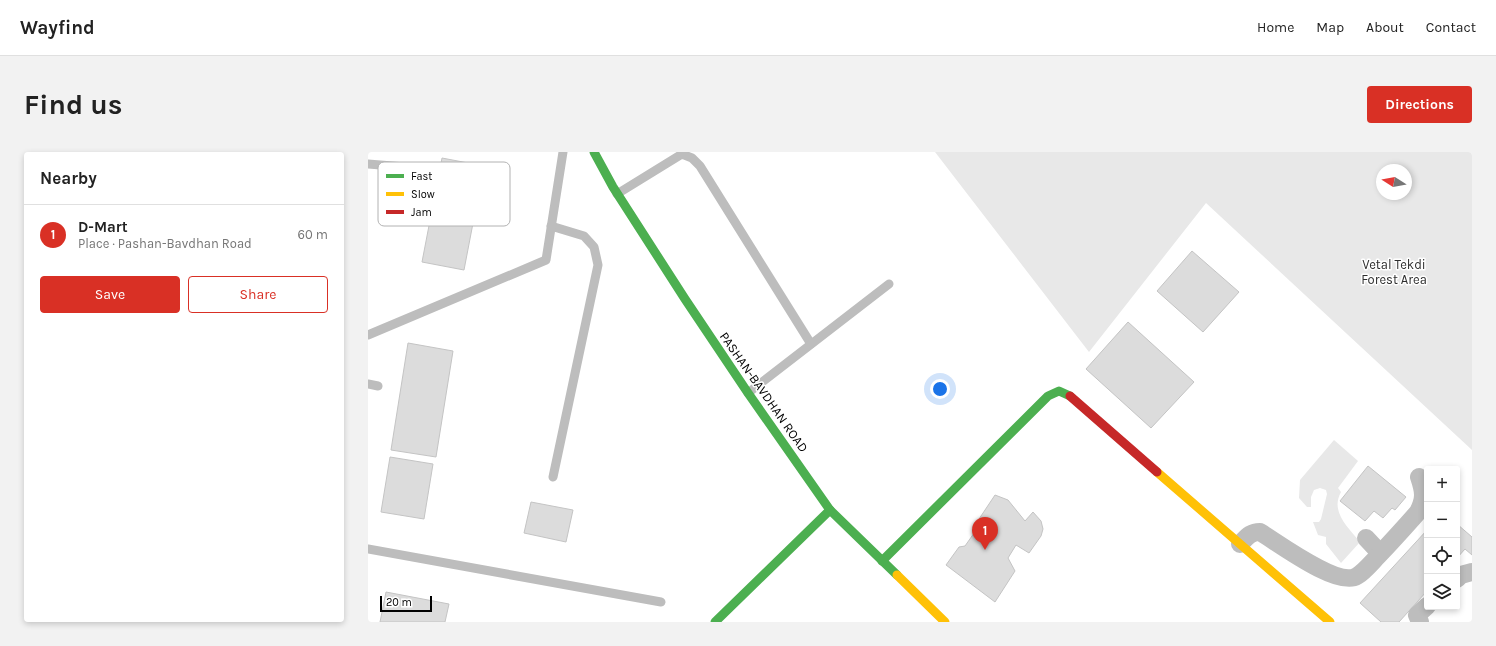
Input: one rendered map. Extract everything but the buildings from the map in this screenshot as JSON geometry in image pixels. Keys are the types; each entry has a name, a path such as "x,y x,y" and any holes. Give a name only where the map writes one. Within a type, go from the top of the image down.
{"street":[{"name":"PASHAN-BAVDHAN ROAD","path":"594,152 617,194 748,393 830,510 945,622"},
{"path":"882,561 1048,396 1059,391 1070,396 1330,622"},
{"path":"1240,544 1254,532 1260,532 1302,559 1332,574 1346,578 1356,577 1418,512 1423,503 1423,491 1419,477"},
{"path":"715,622 830,510"},
{"path":"1366,538 1380,553"},
{"path":"1460,576 1472,572"},
{"path":"1420,622 1417,615 1424,609"}],"lane":[{"path":"368,335 546,260 561,153"},
{"path":"617,194 682,154 692,158 700,166 811,344"},
{"path":"368,164 378,165"},
{"path":"551,226 584,236 594,247 598,264 553,477"},
{"path":"748,393 889,284"},
{"path":"368,384 378,386"},
{"path":"368,549 661,602"}],"green space":[{"name":"Vetal Tekdi Forest Area","path":"935,152 1472,152 1472,450 1206,203 1089,352"},
{"path":"1334,440 1358,461 1338,488 1341,492 1338,499 1338,506 1342,519 1360,542 1341,563 1326,544 1326,537 1318,535 1313,522 1319,522 1321,519 1327,494 1326,490 1320,488 1314,490 1311,497 1311,507 1307,507 1299,498 1300,480"}],"traffic: fast":[{"path":"594,152 613,187 685,299 748,393 830,510 897,575"},
{"path":"882,561 1048,396 1059,391 1070,396"},
{"path":"715,622 830,510"}],"traffic: slow":[{"path":"1157,472 1330,622"},
{"path":"897,575 945,622"}],"traffic: jam":[{"path":"1070,396 1157,472"}],"place":[{"name":"D-Mart","path":"985,550"}]}
